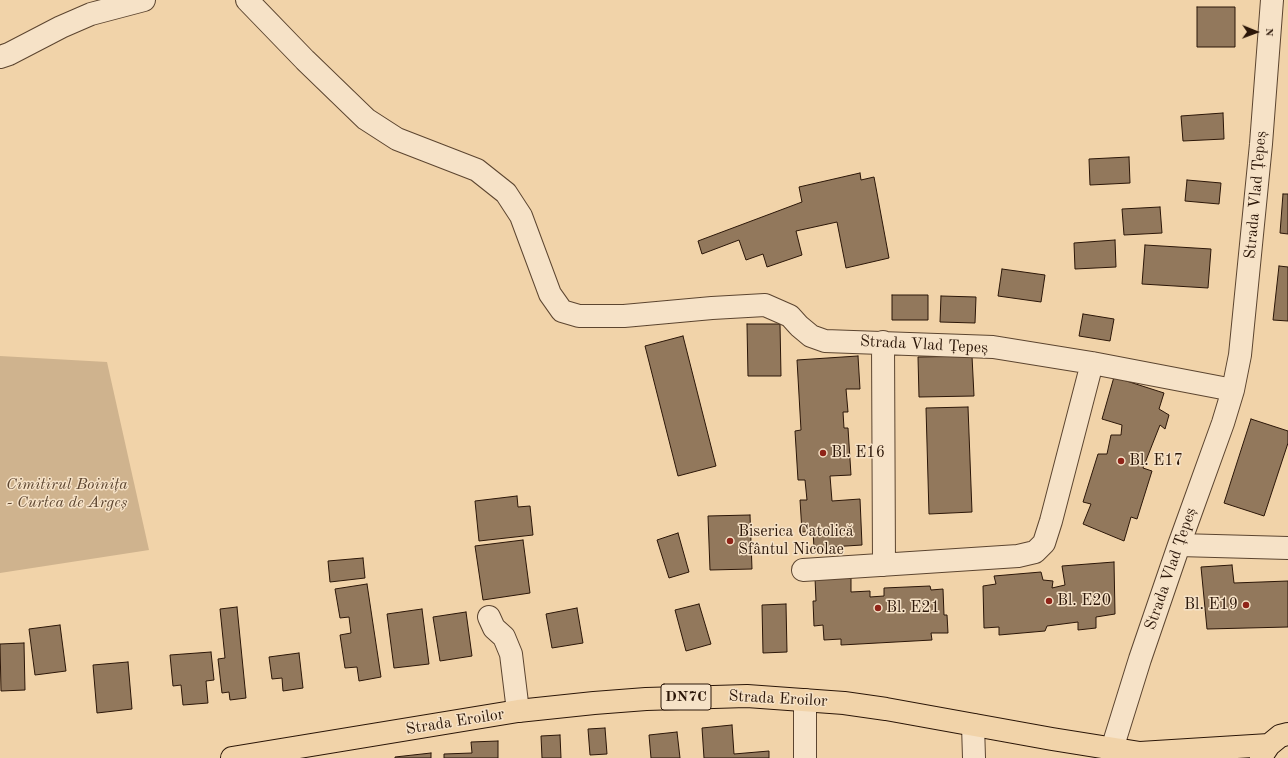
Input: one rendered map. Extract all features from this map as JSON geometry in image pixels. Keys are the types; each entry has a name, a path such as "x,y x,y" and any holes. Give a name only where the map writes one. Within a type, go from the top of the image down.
{"main road":[{"name":"Strada Eroilor","path":"232,758 266,755 518,711 594,702 660,698 747,696 805,700 886,709 1147,756 1265,751"},
{"path":"1265,751 1280,736 1288,734"}],"street":[{"path":"0,57 91,14 144,0"},
{"name":"Strada Vlad Țepeș","path":"247,0 305,60 366,119 397,139 477,170 506,193 521,216 550,294 562,311 579,316 624,316 765,305 790,316 811,336 825,341 883,342 993,348 1092,363 1233,390"},
{"name":"Strada Vlad Țepeș","path":"1112,749 1140,659 1223,423 1233,390 1242,339 1261,144 1272,0"},
{"path":"883,342 884,565"},
{"path":"803,570 1018,556 1035,552 1044,543 1051,521 1092,363"},
{"path":"1179,545 1288,548"},
{"path":"489,617 494,628 504,637 511,654 518,711"},
{"path":"805,700 806,758"},
{"path":"973,725 974,758"}],"green space":[{"name":"Cimitirul Boinița - Curtea de Argeș","path":"0,356 107,362 149,550 0,573"}],"building":[{"path":"1197,7 1235,7 1235,47 1197,47"},
{"path":"1223,113 1224,139 1183,141 1181,116"},
{"path":"1129,157 1130,183 1090,185 1089,159"},
{"path":"860,173 861,180 874,177 889,258 846,268 837,222 796,231 802,255 767,267 763,254 746,260 739,240 702,254 698,241 802,202 799,187"},
{"path":"1187,180 1221,183 1219,204 1185,201"},
{"path":"1283,194 1288,194 1288,234 1280,233"},
{"path":"1160,207 1162,233 1124,235 1122,209"},
{"path":"1115,240 1116,267 1075,269 1074,243"},
{"path":"1145,245 1211,249 1208,288 1142,284"},
{"path":"1279,266 1288,267 1288,321 1273,320"},
{"path":"1002,269 1045,275 1041,302 998,296"},
{"path":"892,295 928,295 928,320 892,320"},
{"path":"941,296 976,297 975,323 940,322"},
{"path":"1083,314 1114,319 1110,341 1079,336"},
{"path":"747,324 780,324 781,376 748,376"},
{"path":"683,336 716,466 678,476 645,346"},
{"name":"Bl. E16","path":"858,356 860,389 846,389 848,412 843,412 844,428 848,428 851,475 830,476 832,501 860,499 862,545 814,548 813,531 802,532 800,500 807,500 805,480 798,480 795,431 801,430 797,360"},
{"path":"972,356 974,396 919,397 918,357"},
{"name":"Bl. E17","path":"1114,377 1164,393 1159,409 1169,415 1165,429 1160,425 1143,468 1152,471 1137,519 1131,517 1124,541 1083,524 1091,504 1083,502 1098,454 1107,454 1111,435 1121,435 1122,425 1102,419"},
{"path":"968,407 972,512 929,514 926,408"},
{"path":"1251,419 1288,431 1288,443 1264,516 1224,503"},
{"path":"517,496 518,507 530,506 533,535 479,541 475,501"},
{"path":"750,515 752,569 710,570 708,516"},
{"path":"678,533 689,572 669,578 657,540"},
{"path":"523,540 530,593 483,600 475,546"},
{"path":"363,558 365,578 330,582 328,561"},
{"name":"Bl. E20","path":"1114,562 1115,614 1096,617 1096,628 1078,630 1078,622 1047,626 1045,631 999,635 999,627 984,628 983,586 996,584 994,576 1041,572 1043,580 1053,581 1052,588 1065,585 1062,566"},
{"name":"Bl. E19","path":"1232,565 1234,583 1288,581 1288,627 1207,629 1201,567"},
{"name":"Bl. E21","path":"851,576 851,592 870,591 870,597 884,596 884,588 930,586 931,590 943,589 944,615 947,615 948,633 931,633 932,640 841,645 841,639 824,640 823,625 814,626 813,601 816,601 815,578"},
{"path":"367,584 381,677 359,681 357,667 345,668 340,635 351,633 349,617 340,618 335,589"},
{"path":"699,604 711,644 686,651 675,610"},
{"path":"786,604 787,652 763,653 762,605"},
{"path":"237,607 246,698 230,700 229,692 222,693 218,659 225,658 220,609"},
{"path":"577,608 583,643 552,648 546,614"},
{"path":"422,609 429,664 394,668 387,614"},
{"path":"466,612 472,656 440,661 433,617"},
{"path":"60,625 66,671 35,675 29,629"},
{"path":"24,643 25,690 1,691 0,644"},
{"path":"211,652 214,680 206,681 208,703 183,705 181,685 173,686 170,655"},
{"path":"299,653 303,688 283,691 282,678 272,679 269,657"},
{"path":"128,662 132,709 97,713 93,665"},
{"path":"732,725 734,754 769,751 769,758 704,758 702,728"},
{"path":"605,728 607,754 590,755 588,729"},
{"path":"677,732 680,758 651,758 649,735"},
{"path":"560,735 561,758 542,758 541,736"},
{"path":"498,741 498,758 444,758 444,754 472,753 471,742"},
{"path":"431,753 431,758 395,758 395,757"}],"place":[{"name":"Bl. E16","path":"823,453"},
{"name":"Bl. E17","path":"1121,461"},
{"name":"Biserica Catolică Sfântul Nicolae","path":"730,541"},
{"name":"Bl. E20","path":"1049,601"},
{"name":"Bl. E19","path":"1246,605"},
{"name":"Bl. E21","path":"878,608"}]}
